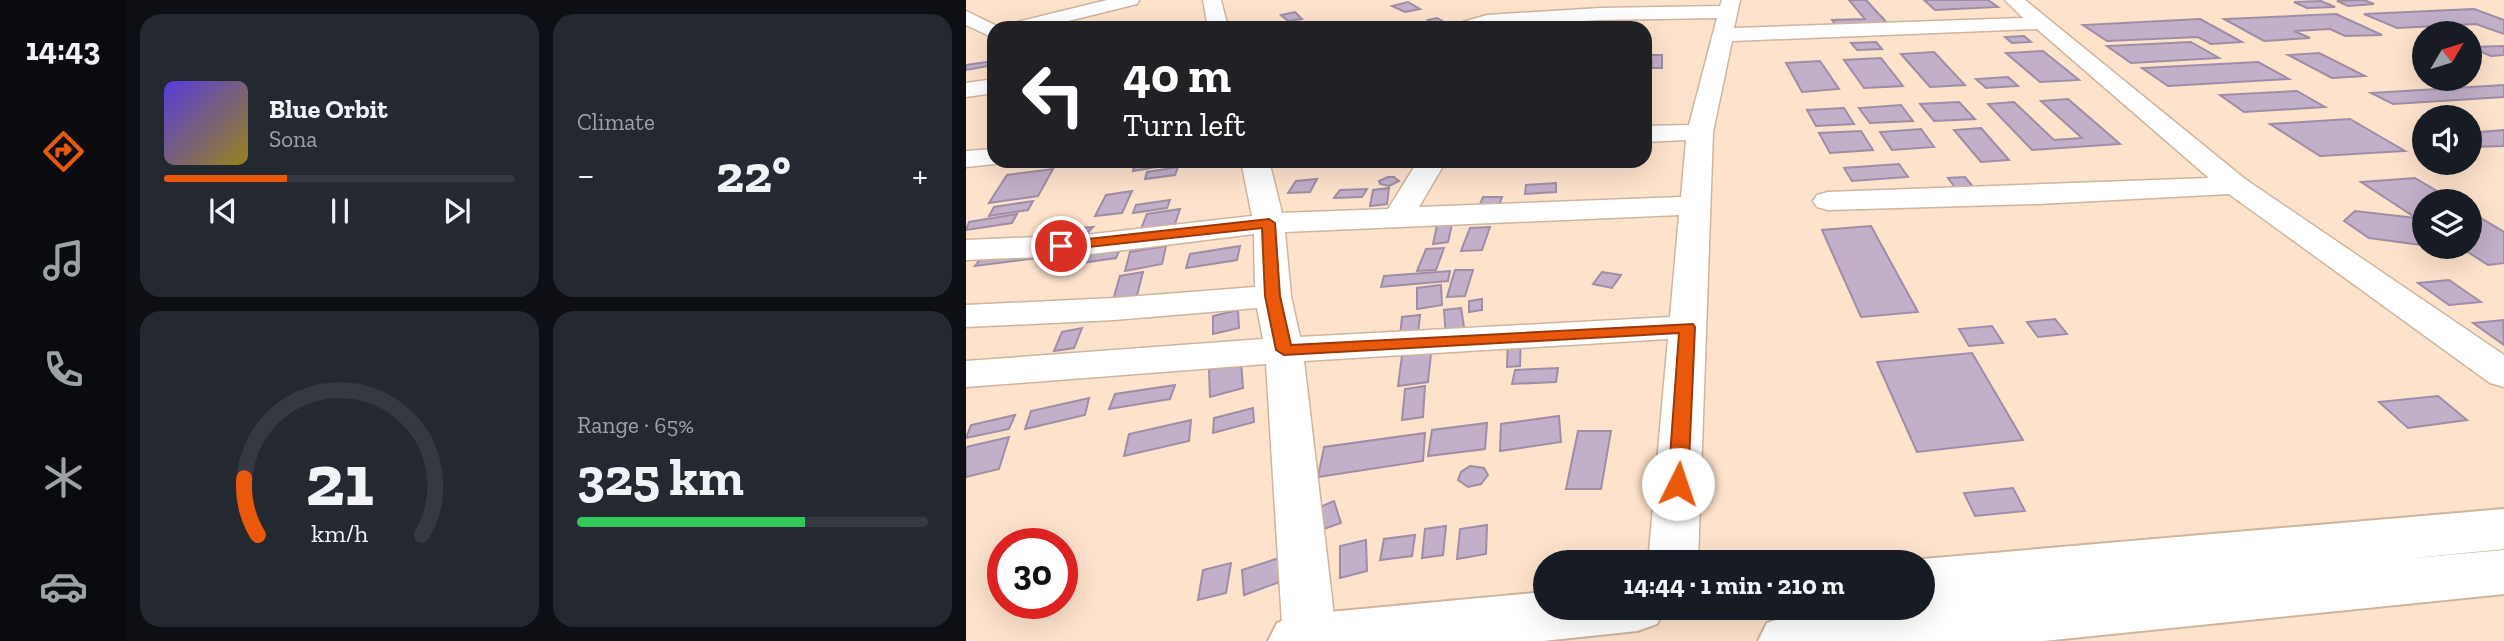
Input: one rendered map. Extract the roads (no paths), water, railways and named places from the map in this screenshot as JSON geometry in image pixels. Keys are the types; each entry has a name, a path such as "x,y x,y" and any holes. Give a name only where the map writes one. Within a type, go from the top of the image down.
{"main road":[{"path":"1935,581 2504,529"},
{"path":"1787,641 2504,572"},
{"path":"1304,640 1533,617"}],"street":[{"path":"1044,21 1130,0"},
{"path":"1212,0 1216,21"},
{"path":"2014,0 2038,23 2235,185 2504,374"},
{"path":"1487,21 1600,14 2038,23"},
{"path":"1674,550 1700,132 1728,16"},
{"path":"966,17 987,29"},
{"path":"966,40 987,35"},
{"path":"966,90 987,87"},
{"path":"1652,134 1700,132"},
{"path":"966,159 987,158"},
{"path":"1257,168 1269,223 1273,296 1284,350 1304,640"},
{"path":"1397,218 1428,168"},
{"path":"1828,201 2038,195 2235,185"},
{"path":"966,250 1084,245 1269,223 1695,205"},
{"path":"966,316 1114,309 1273,296"},
{"path":"966,374 1284,350 1687,327"}]}
